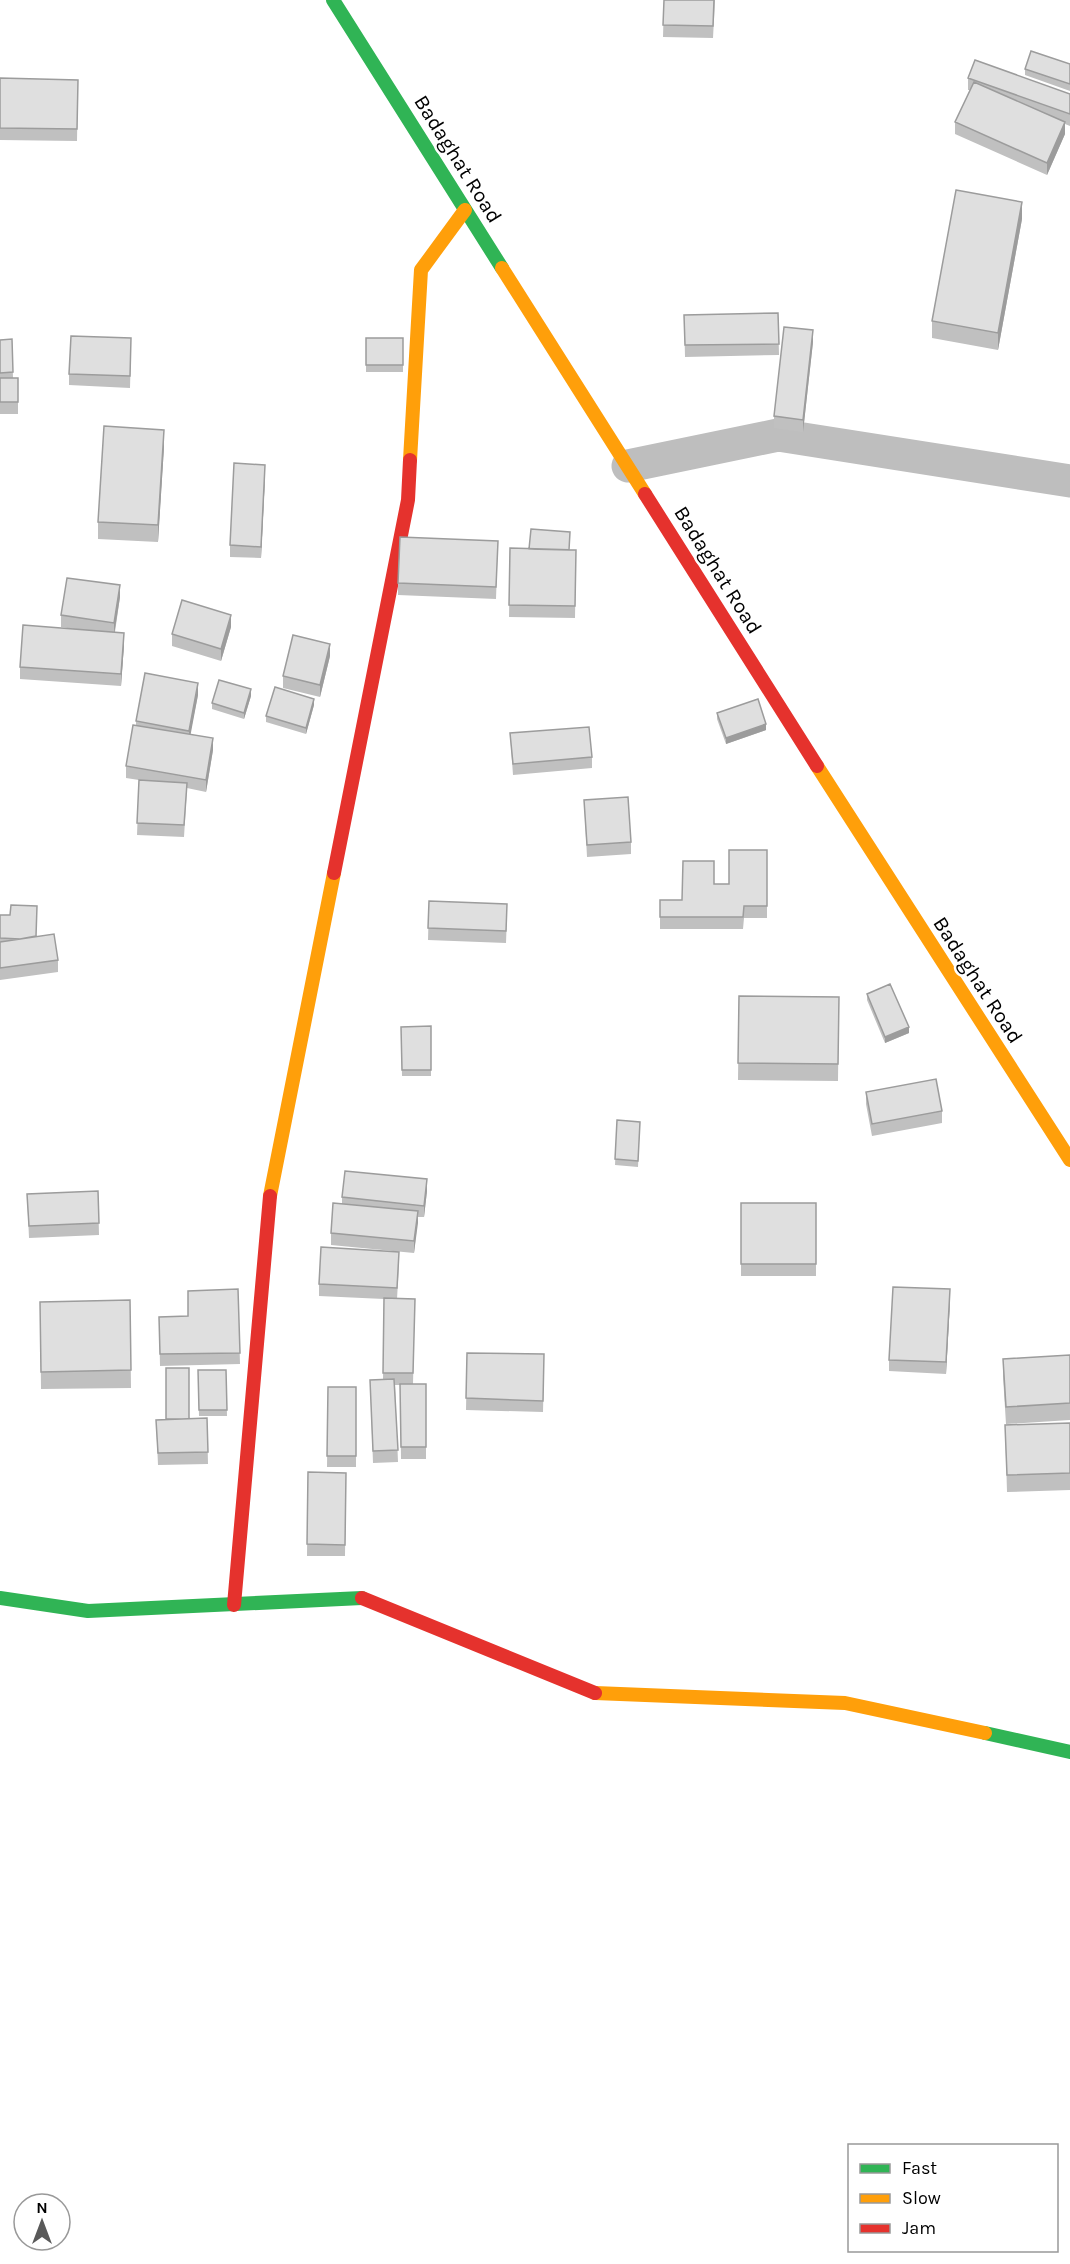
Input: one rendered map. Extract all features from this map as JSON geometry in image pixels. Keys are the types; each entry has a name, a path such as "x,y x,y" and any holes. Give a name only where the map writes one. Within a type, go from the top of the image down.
{"street":[{"name":"Badaghat Road","path":"333,0 940,961 1070,1160"},
{"path":"234,1605 267,1210 408,500 421,270 465,210"},
{"path":"628,466 778,435 1070,481"},
{"path":"0,1598 88,1611 365,1598 591,1693 845,1703 1070,1752"}],"building":[{"path":"664,0 714,0 713,26 663,25"},
{"path":"1031,51 1070,64 1070,84 1025,69"},
{"path":"975,60 1070,94 1070,114 968,78"},
{"path":"0,78 78,80 77,129 0,128"},
{"path":"974,82 1065,122 1047,163 955,122"},
{"path":"956,190 1022,202 998,333 932,321"},
{"path":"778,313 779,344 685,345 684,315"},
{"path":"784,327 813,330 803,420 774,416"},
{"path":"71,336 131,338 130,376 69,374"},
{"path":"366,338 403,338 403,365 366,365"},
{"path":"12,339 13,372 0,373 0,340"},
{"path":"0,378 18,378 18,402 0,402"},
{"path":"104,426 164,430 158,525 98,522"},
{"path":"234,463 265,465 261,547 230,545"},
{"path":"531,529 570,532 569,550 529,549"},
{"path":"400,537 498,541 496,587 398,583"},
{"path":"510,548 576,550 575,606 509,605"},
{"path":"67,578 120,585 114,623 61,615"},
{"path":"182,600 231,615 221,649 172,634"},
{"path":"23,625 124,633 121,674 20,667"},
{"path":"293,635 330,644 320,685 283,676"},
{"path":"145,673 198,683 189,731 136,721"},
{"path":"219,680 251,689 244,713 212,703"},
{"path":"275,687 314,699 306,728 266,716"},
{"path":"758,699 766,724 726,738 717,713"},
{"path":"133,725 213,738 206,780 126,766"},
{"path":"589,727 592,757 513,764 510,733"},
{"path":"139,780 187,783 184,825 137,823"},
{"path":"628,797 631,842 587,845 584,800"},
{"path":"729,850 767,850 767,906 744,906 743,917 660,917 660,900 682,900 683,861 714,861 714,884 729,884"},
{"path":"429,901 507,904 506,931 428,928"},
{"path":"11,905 37,906 36,936 20,939 0,938 0,915 10,915"},
{"path":"54,934 58,960 0,968 0,942"},
{"path":"890,984 909,1027 885,1037 867,994"},
{"path":"739,996 839,997 838,1064 738,1063"},
{"path":"431,1026 431,1070 402,1070 401,1027"},
{"path":"936,1079 942,1111 872,1124 866,1092"},
{"path":"617,1120 640,1122 638,1161 615,1159"},
{"path":"345,1171 427,1179 424,1206 342,1197"},
{"path":"98,1191 99,1223 29,1226 27,1194"},
{"path":"333,1203 418,1211 414,1241 331,1233"},
{"path":"741,1203 816,1203 816,1264 741,1264"},
{"path":"321,1247 399,1252 397,1288 319,1284"},
{"path":"893,1287 950,1289 946,1362 889,1360"},
{"path":"238,1289 240,1353 160,1354 159,1317 188,1316 188,1291"},
{"path":"384,1298 415,1299 413,1373 383,1373"},
{"path":"130,1300 131,1370 41,1372 40,1302"},
{"path":"467,1353 544,1354 543,1401 466,1398"},
{"path":"1070,1355 1070,1403 1006,1407 1003,1359"},
{"path":"166,1368 189,1368 189,1419 166,1419"},
{"path":"198,1370 226,1370 227,1410 199,1410"},
{"path":"394,1379 398,1450 373,1451 370,1380"},
{"path":"400,1384 426,1384 426,1447 401,1447"},
{"path":"328,1387 356,1387 356,1456 327,1456"},
{"path":"207,1418 208,1452 158,1453 156,1420"},
{"path":"1070,1423 1070,1473 1007,1475 1005,1425"},
{"path":"308,1472 346,1473 345,1545 307,1544"}],"traffic: fast":[{"path":"333,0 502,268"},
{"path":"0,1598 88,1611 362,1598"},
{"path":"985,1733 1070,1752"}],"traffic: slow":[{"path":"410,460 421,270 465,210"},
{"path":"502,268 645,494"},
{"path":"817,766 1070,1160"},
{"path":"270,1196 334,873"},
{"path":"595,1693 845,1703 985,1733"}],"traffic: jam":[{"path":"334,873 408,500 410,460"},
{"path":"645,494 817,766"},
{"path":"234,1605 270,1196"},
{"path":"362,1598 595,1693"}]}
